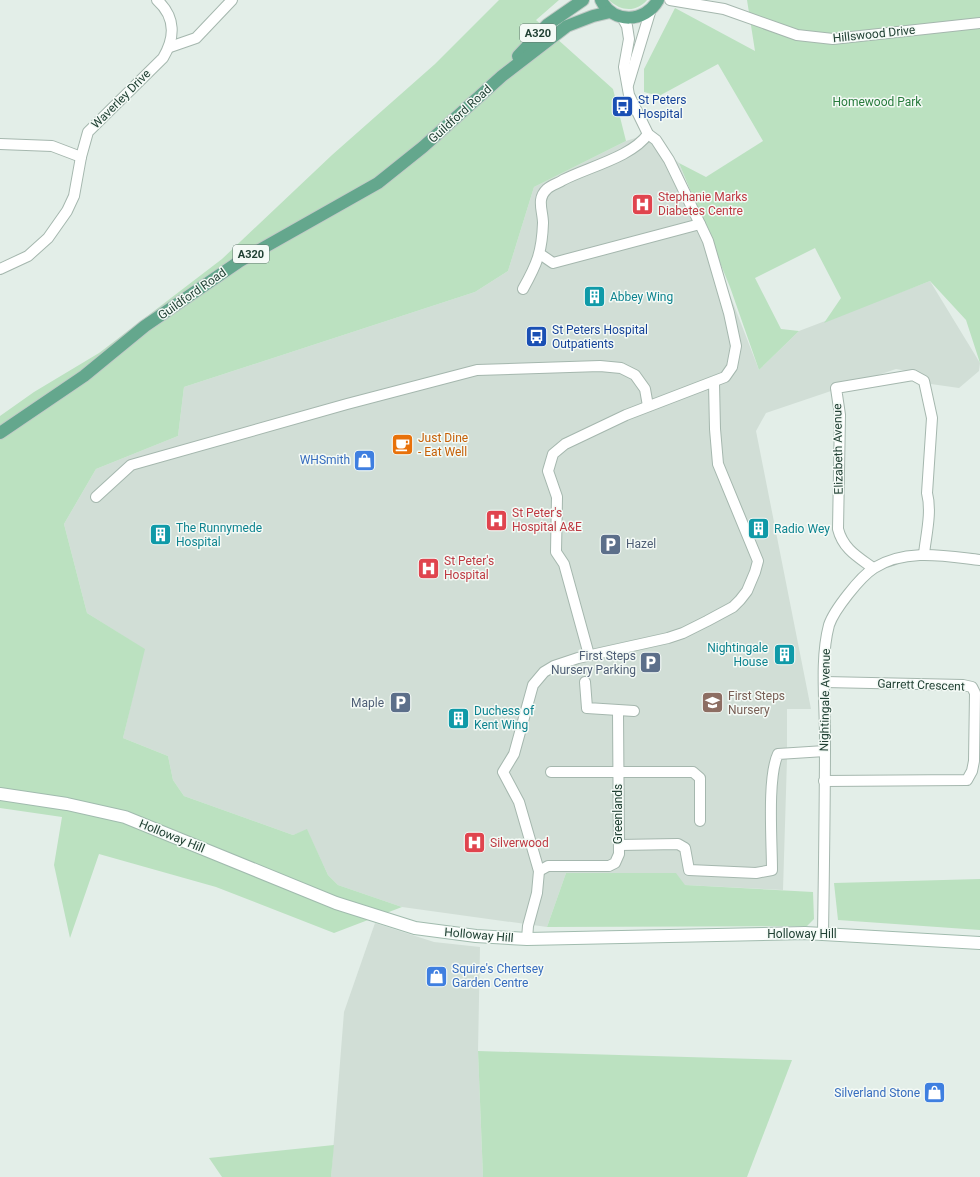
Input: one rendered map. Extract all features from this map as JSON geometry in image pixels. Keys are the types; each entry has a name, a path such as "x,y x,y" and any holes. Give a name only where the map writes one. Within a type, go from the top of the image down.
{"main road":[{"name":"Guildford Road","path":"502,76 537,34 556,18 583,0"},
{"path":"601,0 610,12 622,17 635,17 655,4"},
{"name":"Guildford Road","path":"0,433 84,376 145,326 240,261 378,183 422,147 502,76 567,26 593,16 610,12"},
{"name":"Holloway Hill","path":"0,794 67,804 125,818 336,903 404,925 440,932 527,939 823,934 980,943"}],"street":[{"name":"Waverley Drive","path":"0,269 28,256 48,238 67,211 74,196 81,157 88,132 163,58 170,47 173,28 164,6 157,0"},
{"path":"170,47 196,38 232,0"},
{"name":"Hillswood Drive","path":"670,0 724,9 797,35 833,39 980,23"},
{"name":"Hillswood Drive","path":"711,0 724,9"},
{"path":"628,85 655,4"},
{"path":"589,655 564,564 556,552 557,498 548,471 553,454 565,444 648,406 714,383 725,377 732,367 736,346 730,313 708,242 669,160 656,140 648,134 631,100 624,67 629,39 627,26 622,17"},
{"path":"523,289 536,267 540,254 543,222 540,201 547,189 574,175 618,156 643,141 648,134"},
{"path":"0,144 52,146 81,157"},
{"path":"540,254 553,263 700,224"},
{"path":"96,497 131,465 203,444 211,444 347,404 477,370 600,366 621,368 635,375 645,389 648,406"},
{"name":"Elizabeth Avenue","path":"873,568 849,551 841,540 838,530 840,415 836,388 912,375 924,381 932,418 927,478 928,522 924,554"},
{"path":"527,939 528,926 537,892 539,871 519,802 503,772 514,754 528,700 538,677 554,666 589,655 683,633 733,607 747,591 756,572 758,561 718,464 715,429 714,383"},
{"name":"Nightingale Avenue","path":"823,934 825,682 823,664 830,623 849,594 873,568 898,559 924,554 980,560"},
{"path":"585,682 587,708 634,711"},
{"name":"Garrett Crescent","path":"824,781 967,780 972,771 974,761 975,693 972,687 963,684 825,682"},
{"name":"Greenlands","path":"539,871 548,866 609,866 615,862 619,854 618,711"},
{"path":"619,845 678,844 685,848 689,870 756,872 772,870 772,779 775,760 778,754 825,751"},
{"path":"551,772 693,772 700,778 700,821"}],"shaded area":[{"name":"St Peter's Hospital","path":"648,134 679,163 759,370 799,331 930,281 980,363 979,371 959,388 931,384 919,373 896,369 766,413 756,431 811,709 787,709 783,890 685,885 566,873 547,927 402,907 338,885 328,875 307,830 293,835 184,796 173,780 168,756 123,738 144,649 87,613 64,524 96,469 178,436 184,387 475,292 508,271 534,187 626,141"},
{"path":"375,923 434,942 480,947 478,1051 483,1177 331,1177 344,1012"}],"green space":[{"path":"499,0 559,0 536,20 613,89 626,141 534,187 508,271 475,292 184,387 178,436 96,469 64,524 87,613 145,649 123,738 168,756 173,780 184,796 293,835 307,829 328,875 338,885 402,907 334,933 216,887 99,854 70,938 54,865 62,817 0,808 0,416 34,392 99,353 222,259 332,155 435,64"},
{"path":"609,0 647,0 638,7 628,9 613,4"},
{"name":"Homewood Park","path":"747,0 980,0 980,363 966,320 930,281 824,323 841,298 815,248 755,278 781,329 799,331 759,370 730,287 679,163 706,177 763,141 718,64 659,96 644,92 644,69 675,8 755,51"},
{"path":"566,873 676,873 685,885 813,892 814,919 807,926 547,927"},
{"path":"980,879 980,930 838,920 834,883"},
{"path":"478,1051 792,1060 747,1177 483,1177"},
{"path":"334,1145 331,1177 222,1177 209,1158"}],"place":[{"name":"St Peters Hospital","path":"623,107"},
{"name":"Stephanie Marks Diabetes Centre","path":"642,204"},
{"name":"Abbey Wing","path":"594,297"},
{"name":"St Peters Hospital Outpatients","path":"536,337"},
{"name":"Just Dine - Eat Well","path":"402,445"},
{"name":"WHSmith","path":"365,460"},
{"name":"St Peter's Hospital A&E","path":"496,520"},
{"name":"Radio Wey","path":"759,529"},
{"name":"The Runnymede Hospital","path":"161,535"},
{"name":"Hazel","path":"611,544"},
{"name":"St Peter's Hospital","path":"429,568"},
{"name":"Nightingale House","path":"784,655"},
{"name":"First Steps Nursery Parking","path":"651,663"},
{"name":"Maple","path":"400,703"},
{"name":"First Steps Nursery","path":"713,703"},
{"name":"Duchess of Kent Wing","path":"458,718"},
{"name":"Silverwood","path":"475,843"},
{"name":"Squire's Chertsey Garden Centre","path":"437,976"},
{"name":"Silverland Stone","path":"935,1093"}]}
